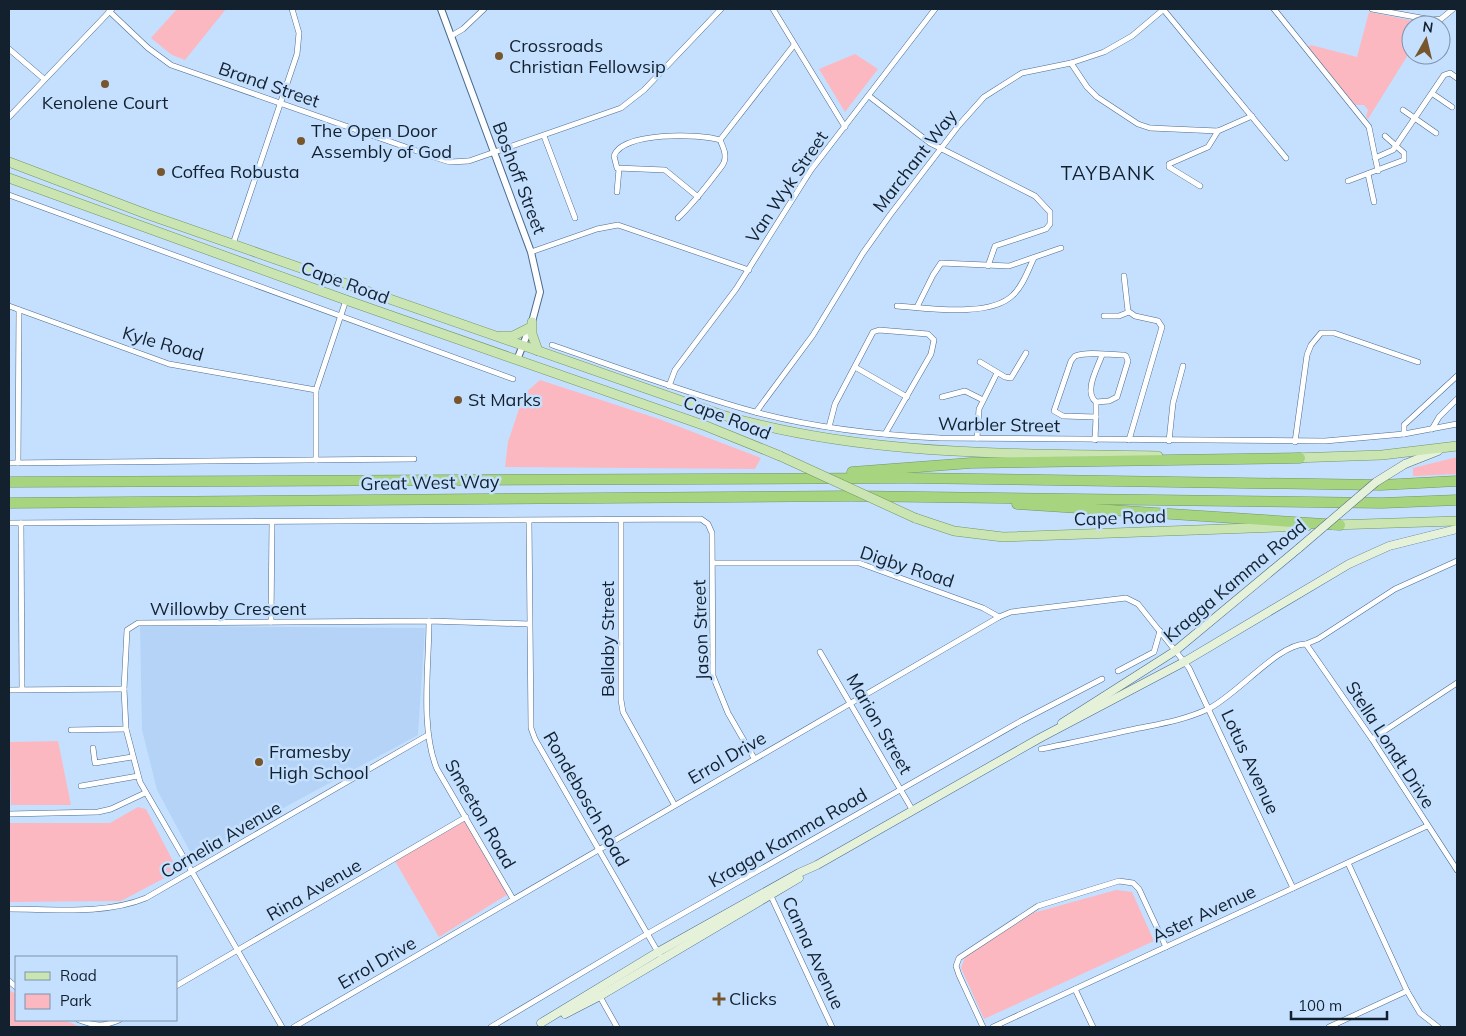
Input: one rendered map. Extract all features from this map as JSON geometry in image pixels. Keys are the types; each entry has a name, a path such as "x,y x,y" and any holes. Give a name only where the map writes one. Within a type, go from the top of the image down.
{"highway":[{"path":"791,478 971,463 1300,458"},
{"path":"791,478 1381,485 1457,481"},
{"name":"Great West Way","path":"9,482 791,478"},
{"path":"851,496 1382,503 1457,500"},
{"path":"851,496 1058,506 1340,524"},
{"name":"Great West Way","path":"9,503 851,496"}],"main road":[{"name":"Cape Road","path":"9,162 149,215 493,336 730,417 791,432 861,444 949,452 1300,458 1382,455 1452,447"},
{"name":"Cape Road","path":"9,178 346,300 714,428 915,518 954,531 1002,537 1457,521"},
{"path":"493,336 513,336 531,325 538,351"},
{"name":"Kragga Kamma Road","path":"1040,738 1086,705 1175,651 1376,482 1405,464 1452,447"},
{"name":"Kragga Kamma Road","path":"537,1025 599,993 659,955 1040,738 1184,662 1357,560 1397,544 1457,529"}],"street":[{"path":"233,244 299,46 295,9"},
{"name":"Boshoff Street","path":"441,9 493,154 531,252 540,287 531,325 516,360"},
{"path":"451,36 463,29 484,9"},
{"name":"Brand Street","path":"110,10 148,48 171,65 450,162 469,161 493,154 608,114 636,98 722,9"},
{"path":"774,9 845,126"},
{"name":"Van Wyk Street","path":"669,386 675,370 749,270 794,194 935,9"},
{"path":"1163,9 1286,158"},
{"name":"Marchant Way","path":"756,412 813,336 863,252 973,108 996,87 1022,73 1071,63 1098,55 1118,46 1163,9"},
{"path":"1274,9 1369,127 1378,171"},
{"path":"1372,9 1425,20 1441,20 1453,9"},
{"path":"9,117 110,10"},
{"path":"720,140 794,44"},
{"path":"9,49 44,80"},
{"path":"1071,63 1091,92 1144,126 1172,130 1218,130 1252,116"},
{"path":"1375,158 1391,152 1447,73 1457,78"},
{"path":"1432,94 1452,107"},
{"path":"869,96 940,149 1035,196 1050,212 1049,227 995,246 988,266"},
{"path":"1403,110 1436,133"},
{"path":"1200,186 1169,167 1168,164 1208,147 1218,130"},
{"path":"544,136 574,218"},
{"path":"617,192 619,169 614,160 615,152 632,142 687,136 704,136 720,140"},
{"path":"1348,181 1404,160 1404,153 1385,136"},
{"path":"678,218 698,197 724,162 725,155 720,140"},
{"path":"619,169 664,170 698,197"},
{"path":"1368,174 1374,202"},
{"name":"Cape Road","path":"9,195 513,379"},
{"path":"531,252 597,229 618,225 749,270"},
{"path":"917,307 941,263 1009,266 1060,248"},
{"path":"897,306 960,309 999,304 1014,294 1034,258"},
{"path":"1124,276 1125,302 1129,312 1135,316 1158,321 1162,328 1129,440"},
{"path":"316,460 316,390 346,300"},
{"name":"Kyle Road","path":"9,306 169,364 316,390"},
{"path":"18,310 18,463"},
{"path":"1104,316 1119,316 1129,312"},
{"path":"829,427 833,408 875,331 930,335 934,340 933,348 908,397 884,434"},
{"path":"1295,442 1307,355 1311,345 1321,333 1334,333 1418,362"},
{"name":"Warbler Street","path":"552,345 669,386 756,412 829,427 884,434 977,438 1295,442 1363,439 1404,434 1457,424"},
{"path":"980,362 1008,378 1014,377 1026,353"},
{"path":"1096,402 1109,401 1117,397 1128,361 1124,355 1082,354 1073,358 1054,408 1056,413 1062,416 1096,417"},
{"path":"1095,440 1096,402 1092,399 1090,392 1102,355"},
{"path":"1169,441 1173,403 1184,366"},
{"path":"854,367 908,397"},
{"path":"977,438 978,417 983,400 998,373"},
{"path":"1404,434 1404,425 1457,376"},
{"path":"942,397 964,391 983,400"},
{"path":"1432,429 1438,417 1457,399"},
{"name":"Great West Way","path":"9,463 414,459"},
{"name":"Great West Way","path":"9,523 530,521 696,518 708,524"},
{"name":"Bellaby Street","path":"621,520 621,700 623,712 674,804"},
{"name":"Rondebosch Road","path":"530,521 531,728 535,739 659,955"},
{"path":"271,622 272,522"},
{"path":"20,524 22,689"},
{"name":"Jason Street","path":"708,524 712,533 714,682 728,713 754,758"},
{"path":"1041,749 1160,724 1210,708 1243,686 1285,650 1296,644 1306,644 1323,636 1395,589 1457,562"},
{"name":"Digby Road","path":"713,563 859,563 984,608 999,617"},
{"name":"Errol Drive","path":"294,1027 674,804 851,704 999,617 1011,612 1126,598 1138,604 1175,651"},
{"name":"Willowby Crescent","path":"282,1027 145,793 138,776 126,729 124,688 125,636 127,630 134,624 429,621 529,624"},
{"name":"Smeeton Road","path":"429,621 428,734 432,756 437,769 513,898"},
{"path":"1118,671 1154,652 1160,631"},
{"name":"Stella Londt Drive","path":"1306,644 1372,739 1457,870"},
{"name":"Lotus Avenue","path":"1175,651 1184,662 1210,708 1293,888"},
{"name":"Marion Street","path":"820,652 913,810"},
{"name":"Kragga Kamma Road","path":"491,1027 647,934 1021,721 1102,679"},
{"path":"1372,739 1457,683"},
{"path":"9,690 124,688"},
{"path":"71,730 126,729"},
{"name":"Cornelia Avenue","path":"9,909 130,905 193,873 428,734"},
{"path":"93,748 95,763 132,758"},
{"path":"81,786 138,776"},
{"path":"9,814 98,812 111,809 145,793"},
{"name":"Rina Avenue","path":"178,985 466,817"},
{"name":"Aster Avenue","path":"993,1027 1427,826"},
{"path":"1348,863 1407,991 1420,1013 1438,1027"},
{"path":"983,1027 958,975 957,962 963,953 1038,906 1119,881 1128,881 1140,889 1166,947"},
{"name":"Canna Avenue","path":"769,893 832,1027"},
{"path":"1075,989 1093,1027"},
{"path":"1329,1027 1339,1025 1407,991"},
{"path":"599,993 617,1027"},
{"path":"82,1021 95,1026 103,1026 116,1021"}],"shaded area":[{"name":"Framesby High School","path":"140,626 425,628 418,735 193,857 157,790 142,730"}],"green space":[{"path":"177,9 226,9 185,60 172,55 151,38"},
{"path":"1369,12 1401,18 1402,65 1368,119 1366,117 1368,110 1364,105 1355,105 1308,47 1311,45 1357,57"},
{"path":"855,54 878,69 845,112 819,69"},
{"path":"540,380 659,419 761,458 755,469 505,467 508,442 524,394"},
{"path":"1457,457 1457,474 1413,476 1413,468"},
{"path":"58,741 71,805 11,805 10,742"},
{"path":"138,807 146,809 176,867 174,873 121,901 9,902 9,823 110,823"},
{"path":"465,821 508,894 439,937 395,861"},
{"path":"1116,890 1132,892 1154,941 984,1019 961,968 965,957 1033,913"},
{"path":"9,990 15,993 15,1021 67,1021 80,1027 9,1027"}],"place":[{"name":"Crossroads Christian Fellowsip","path":"499,56"},
{"name":"Kenolene Court","path":"105,84"},
{"name":"The Open Door Assembly of God","path":"301,141"},
{"name":"Coffea Robusta","path":"161,172"},
{"name":"St Marks","path":"458,400"},
{"name":"Framesby High School","path":"259,762"},
{"name":"Clicks","path":"719,999"}],"district":[{"name":"TAYBANK","path":"1108,173"}]}
